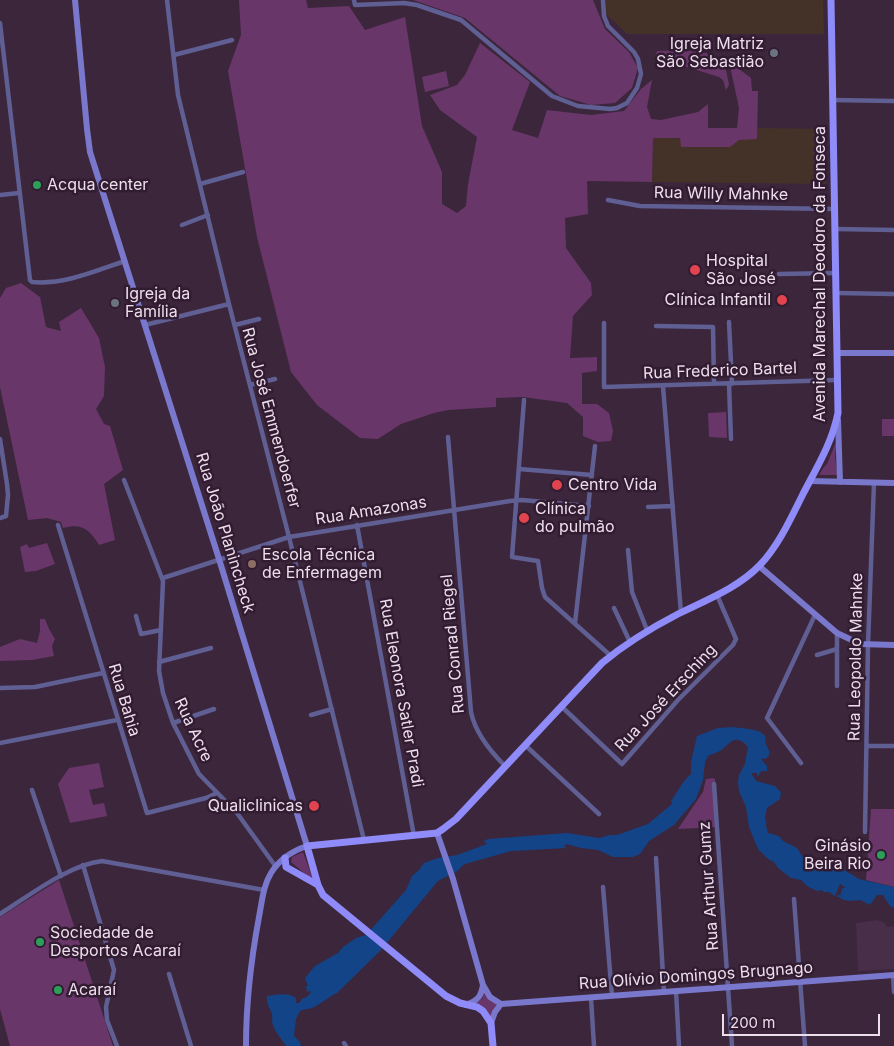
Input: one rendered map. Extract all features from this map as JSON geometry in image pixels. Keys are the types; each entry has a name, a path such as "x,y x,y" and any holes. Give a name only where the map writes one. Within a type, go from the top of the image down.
{"main road":[{"name":"Rua João Planincheck","path":"75,0 90,152 219,559 318,885 323,895 414,971 446,996 483,1011 491,1023"},
{"name":"Avenida Marechal Deodoro da Fonseca","path":"437,832 443,830 456,819 593,672 611,656 647,630 738,583 759,566 781,536 828,445 835,429 838,413 830,0"},
{"path":"837,353 894,353"},
{"path":"838,413 840,482"},
{"path":"810,481 894,483"},
{"path":"759,566 837,633 860,644 894,645"},
{"path":"246,1046 249,974 264,890 270,874 276,866 284,858 307,846 414,836 437,832 453,879 483,985 490,997 501,1004 497,1008 491,1023 493,1046"},
{"path":"284,858 286,867 318,885"},
{"name":"Rua Olívio Domingos Brugnago","path":"501,1004 893,975"},
{"path":"466,1005 481,996 483,985"}],"street":[{"name":"Rua José Emmendoerfer","path":"167,0 178,95 364,840"},
{"path":"354,0 355,4 404,3 417,5 461,20 552,96 578,106 610,109 627,103 637,88 641,74 638,59 634,52 608,26 604,16 603,0"},
{"path":"0,23 28,274 32,282 41,283 67,280 125,262"},
{"path":"174,56 232,40"},
{"path":"832,100 894,101"},
{"path":"200,184 243,172"},
{"path":"0,195 19,192"},
{"name":"Rua Willy Mahnke","path":"608,200 642,206 834,209"},
{"path":"182,226 208,215"},
{"path":"835,229 894,230"},
{"path":"779,274 835,273"},
{"path":"836,293 894,294"},
{"path":"145,325 229,304"},
{"path":"235,325 259,319"},
{"path":"729,322 731,439"},
{"name":"Rua Frederico Bartel","path":"604,324 604,387 837,380"},
{"path":"656,326 713,327 714,384"},
{"path":"250,385 275,379"},
{"path":"663,386 681,613"},
{"path":"524,400 512,557 538,560 545,597 611,656"},
{"name":"Rua Conrad Riegel","path":"448,437 471,712 474,725 505,766"},
{"path":"0,439 8,495 6,516 1,517"},
{"path":"575,623 595,446"},
{"path":"519,469 592,475"},
{"path":"124,480 163,578"},
{"name":"Rua Leopoldo Mahnke","path":"865,832 868,645 874,483"},
{"name":"Rua Amazonas","path":"163,578 289,537 357,525 517,500 589,506"},
{"path":"648,507 673,506"},
{"name":"Rua Bahia","path":"58,525 147,813 206,798 217,793"},
{"name":"Rua Eleonora Satler Pradi","path":"357,525 414,836"},
{"path":"628,550 632,592 647,630"},
{"name":"Rua Acre","path":"163,578 159,662 162,693 173,724 199,774 237,813 276,866"},
{"name":"Rua José Ersching","path":"561,706 622,764 678,700 736,639 717,595"},
{"path":"614,608 630,642"},
{"path":"802,763 767,718 815,615"},
{"path":"136,616 141,634 161,630"},
{"path":"837,633 837,686"},
{"path":"159,662 211,648"},
{"path":"817,655 837,649"},
{"path":"0,688 35,687 103,673"},
{"path":"173,724 214,709"},
{"path":"310,715 332,709"},
{"path":"0,743 117,720"},
{"path":"525,745 599,814"},
{"path":"866,746 894,746"},
{"name":"Rua Arthur Gumz","path":"714,784 732,1046"},
{"path":"32,790 62,876"},
{"path":"656,858 664,992"},
{"path":"0,914 82,865 102,862 264,890"},
{"path":"82,865 114,970 106,1007 107,1020 117,1046"},
{"path":"604,887 612,996"},
{"path":"794,899 805,1046"},
{"path":"169,974 192,1046"},
{"path":"893,975 894,992"},
{"path":"676,991 679,1046"},
{"path":"591,998 594,1046"}],"shaded area":[{"path":"239,0 306,0 308,8 349,6 365,30 405,17 422,126 442,172 442,204 457,213 466,206 477,137 440,110 430,95 457,85 465,75 480,43 530,82 512,130 538,138 547,110 591,115 624,111 641,89 652,80 647,107 651,119 661,120 698,112 708,104 708,128 737,128 739,108 730,66 731,63 751,78 752,91 758,91 757,139 739,140 730,147 681,147 680,138 653,138 652,182 587,181 588,214 565,218 566,248 591,283 592,295 573,316 570,358 597,357 597,371 582,373 582,404 597,404 609,413 613,431 611,441 598,442 583,436 583,417 567,403 523,397 496,398 496,407 448,410 434,413 401,424 378,439 360,438 317,405 291,372 257,237 228,71 241,35"},
{"path":"413,0 593,0 605,29 629,52 638,68 632,88 615,103 591,105 560,96 465,18"},
{"path":"606,0 823,0 824,34 627,34 606,14"},
{"path":"657,51 700,52 716,56 724,60 729,85 726,90 723,80 719,77 655,57"},
{"path":"446,71 449,86 425,92 422,77"},
{"path":"757,128 825,129 826,184 652,182 653,138 757,139"},
{"path":"21,283 40,297 46,327 61,331 59,322 81,308 99,338 105,367 104,396 96,409 104,424 110,426 123,470 104,484 115,540 99,545 88,531 80,527 63,528 61,522 47,518 28,520 0,387 0,298 6,288"},
{"path":"726,412 727,438 709,437 708,413"},
{"path":"882,419 894,419 894,436 882,436"},
{"path":"836,442 837,475 819,475 827,464"},
{"path":"47,543 55,564 36,571 25,572 20,547 27,544 29,548"},
{"path":"40,619 45,619 55,639 52,646 54,656 32,660 0,661 0,647 20,639 37,643"},
{"path":"99,763 104,787 89,790 93,805 104,803 107,816 70,823 58,784 69,768"},
{"path":"706,779 715,779 717,827 678,829 703,792"},
{"name":"Ginásio Beira Rio","path":"871,809 894,809 894,887 866,880"},
{"path":"303,852 312,877 310,878 291,862 292,857"},
{"name":"Sociedade de Desportos Acaraí","path":"59,880 113,1046 10,1046 0,1009 0,917"},
{"path":"877,920 885,923 887,927 894,926 894,969 858,971 856,923"},
{"path":"485,991 488,998 497,1005 491,1017 485,1008 475,1004 482,999"}],"water":[{"path":"734,727 755,730 765,736 769,754 767,758 761,759 767,766 767,771 761,771 758,777 757,773 751,773 756,781 775,786 781,792 780,799 767,808 765,818 767,824 765,822 768,833 779,836 783,841 797,848 802,856 812,862 839,867 859,879 894,887 894,908 890,906 883,895 877,895 870,905 860,900 849,901 841,899 837,897 838,894 840,896 842,889 845,887 840,884 835,896 822,890 817,891 807,886 801,880 791,878 758,849 749,827 746,807 739,791 738,782 739,775 745,764 748,747 740,740 736,740 720,751 708,756 705,762 703,780 696,799 674,825 649,841 640,854 633,857 613,857 598,850 566,844 564,846 566,848 511,851 465,864 456,872 437,882 381,950 337,993 314,1007 300,1011 296,1019 294,1036 301,1046 286,1046 274,1028 267,996 289,995 296,998 296,1003 307,997 311,992 307,992 306,986 308,986 305,978 315,966 338,953 356,938 366,935 406,890 412,876 424,863 438,858 457,855 487,844 484,841 488,839 567,833 599,838 617,835 648,824 672,804 671,801 691,774 691,762 697,736 718,728"}],"place":[{"name":"Igreja Matriz São Sebastião","path":"774,53"},
{"name":"Acqua center","path":"37,185"},
{"name":"Hospital São José","path":"695,270"},
{"name":"Clínica Infantil","path":"782,300"},
{"name":"Igreja da Família","path":"115,303"},
{"name":"Centro Vida","path":"557,485"},
{"name":"Clínica do pulmão","path":"524,518"},
{"name":"Escola Técnica de Enfermagem","path":"252,564"},
{"name":"Qualiclinicas","path":"314,806"},
{"name":"Ginásio Beira Rio","path":"881,855"},
{"name":"Sociedade de Desportos Acaraí","path":"40,942"},
{"name":"Acaraí","path":"58,990"}]}
